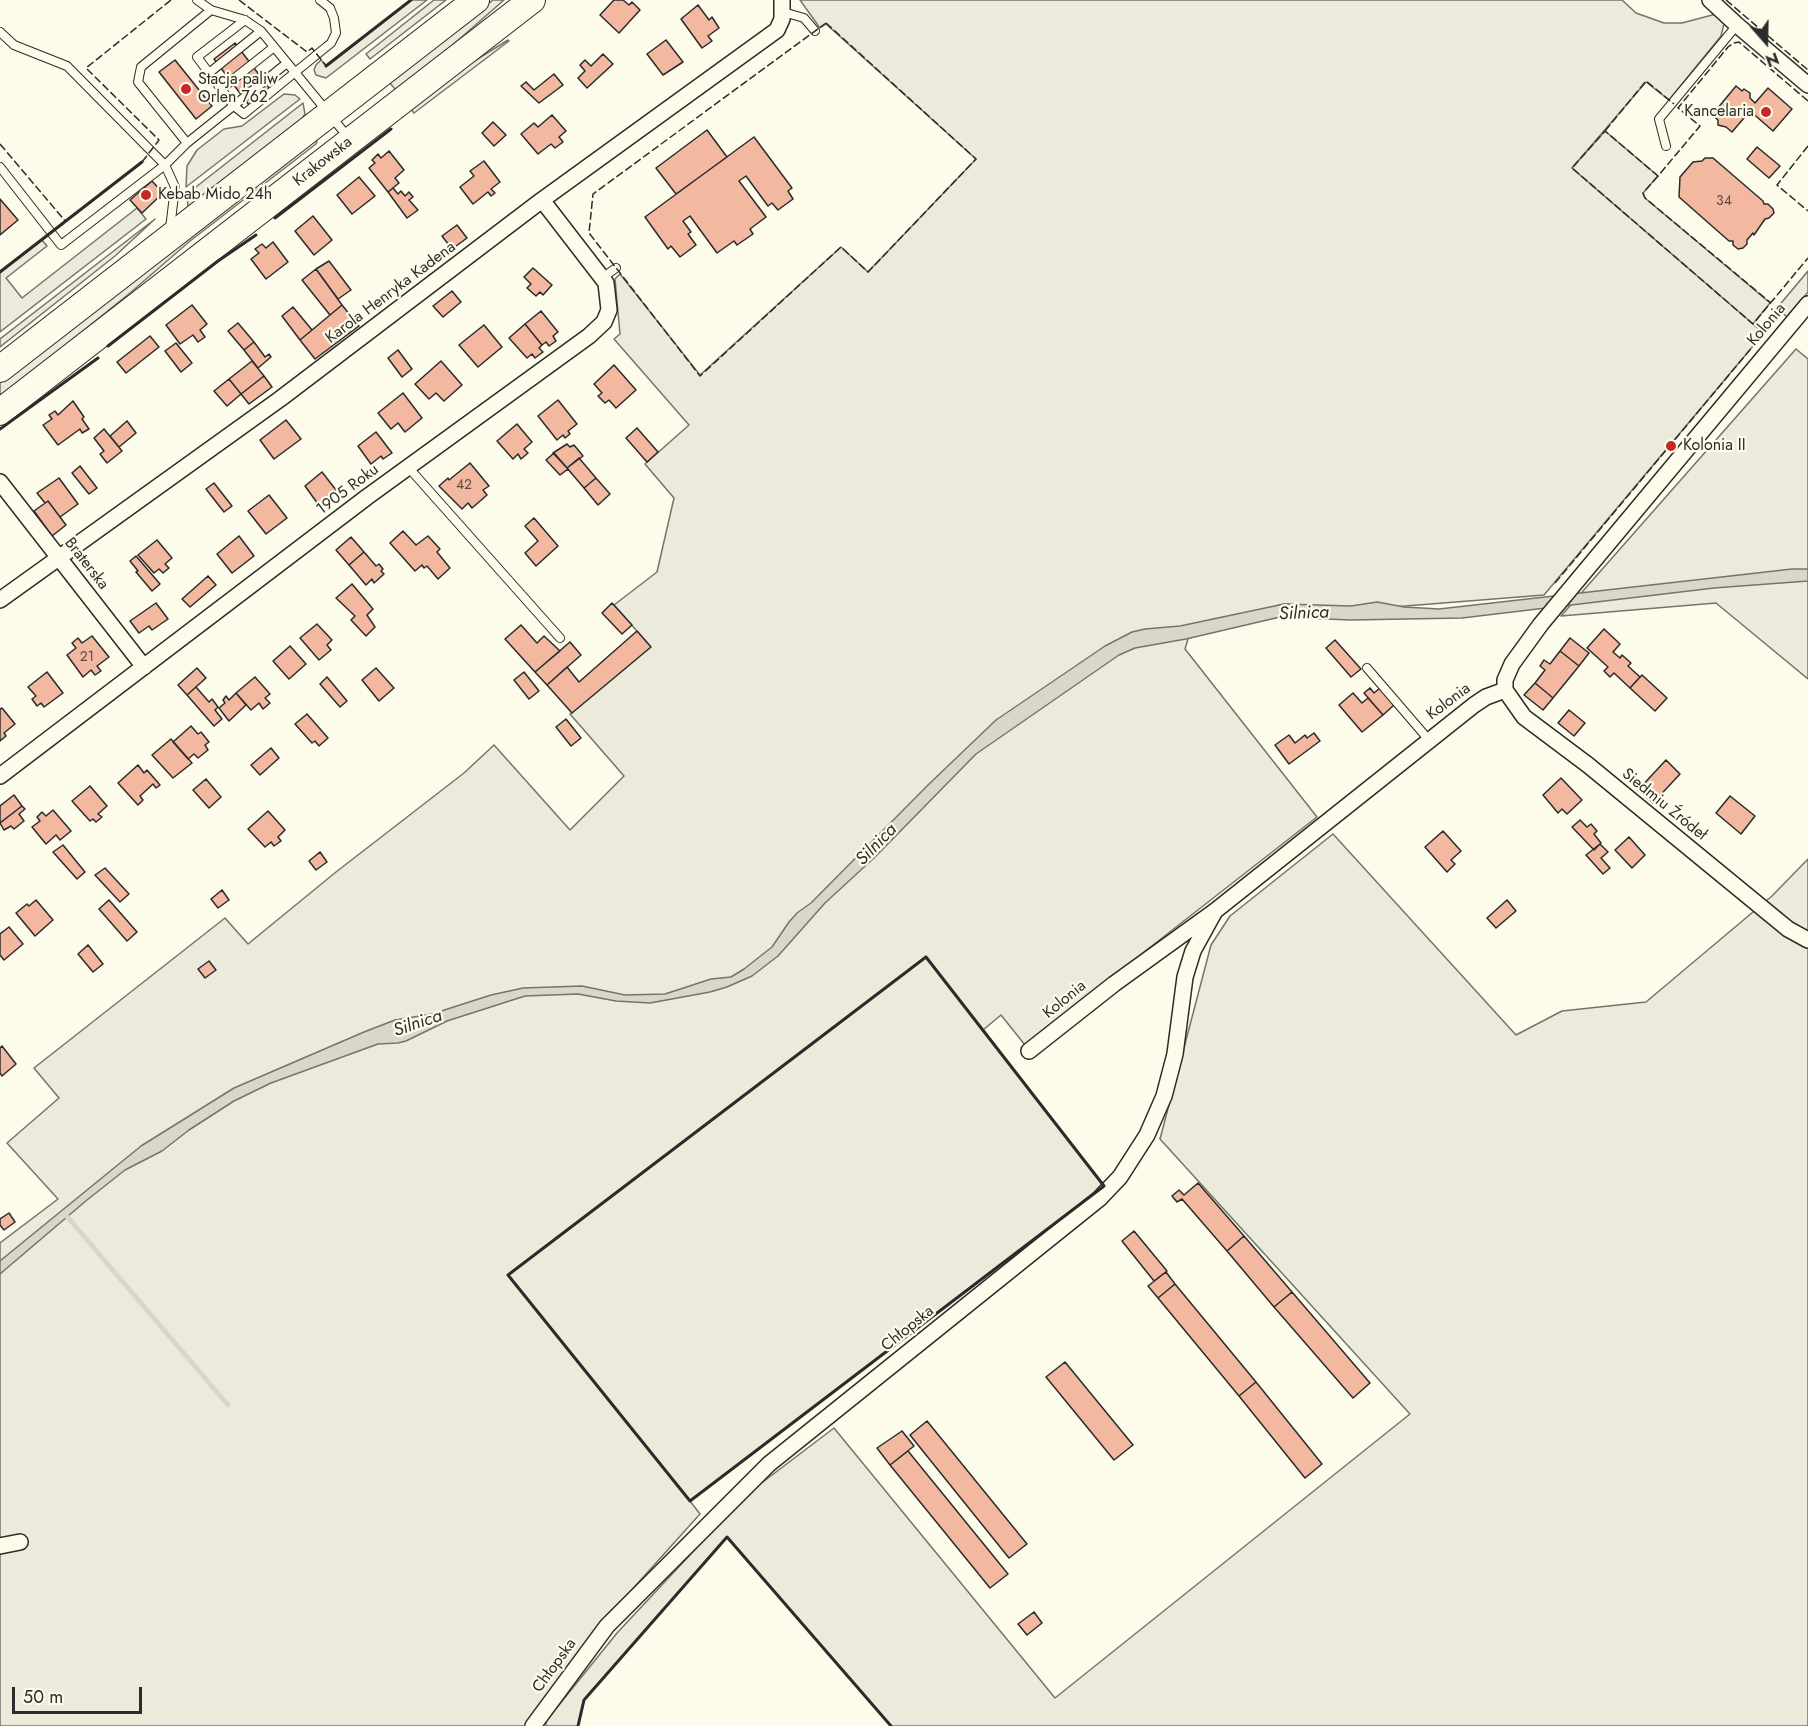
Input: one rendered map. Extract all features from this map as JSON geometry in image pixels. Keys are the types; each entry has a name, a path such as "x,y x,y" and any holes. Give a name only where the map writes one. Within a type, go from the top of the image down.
{"main road":[{"path":"0,369 476,0"},
{"name":"Krakowska","path":"0,412 532,0"}],"street":[{"path":"1710,0 1808,84"},
{"name":"Karola Henryka Kadena","path":"0,600 280,399 542,200 777,30 782,6"},
{"name":"1905 Roku","path":"0,776 408,467 589,336 604,322 609,310 606,283 542,200"},
{"name":"Kolonia","path":"1029,1051 1113,984 1215,911 1474,705 1486,697 1505,690 1505,681 1512,664 1541,624 1808,304"},
{"name":"Braterska","path":"0,482 144,667"},
{"name":"Siedmiu Źródeł","path":"1505,690 1524,717 1597,773 1788,929 1808,940"},
{"name":"Chłopska","path":"533,1726 607,1626 769,1464 1099,1199 1120,1177 1147,1135 1164,1096 1175,1054 1185,977 1193,951 1215,911"},
{"path":"0,1546 20,1542"}],"lane":[{"path":"197,0 211,9 245,20 261,31 351,140"},
{"path":"245,20 197,57 234,106 244,114 331,43 336,33 334,18 330,8 320,0"},
{"path":"782,6 804,18 815,31"},
{"path":"187,143 138,82 141,67 211,9"},
{"path":"1666,146 1659,119 1737,25"},
{"path":"209,73 261,31"},
{"path":"0,32 14,45 67,66 165,165 175,187 169,237"},
{"path":"221,89 274,47"},
{"path":"0,167 60,245 165,165 187,143 288,63"},
{"path":"602,278 616,268"},
{"path":"408,467 560,638"},
{"path":"1367,668 1429,740"}],"shaded area":[{"path":"411,0 427,0 326,78 316,75 314,70 321,60 327,66"},
{"path":"434,0 446,0 370,59 366,54"},
{"path":"493,0 504,0 447,50 396,90 388,81"},
{"path":"800,0 1622,0 1636,13 1664,23 1682,23 1716,14 1724,24 1721,36 1669,100 1646,82 1572,168 1764,333 1544,595 1355,610 1284,604 1191,629 1185,649 1317,817 1025,1045 1001,1015 983,1030 1104,1186 690,1501 700,1514 610,1614 527,1726 0,1726 0,1243 58,1199 7,1143 59,1098 34,1068 225,918 248,944 336,872 464,773 494,745 570,830 624,776 570,714 650,646 614,605 657,572 674,498 645,464 689,425 614,339 620,334 615,279 620,274 700,375 841,247 868,272 976,159 826,24 820,28"},
{"path":"508,40 414,113 410,108 455,73"},
{"path":"284,94 295,95 300,99 186,187 187,166 197,150 224,129 242,126"},
{"path":"303,103 305,114 300,122 188,207 187,194"},
{"path":"1605,131 1658,176 1643,193 1645,198 1770,303 1753,324 1572,168"},
{"path":"315,139 316,144 190,241 130,293 0,398 0,382"},
{"path":"137,208 146,219 0,332 0,272 42,240 47,246 6,278 22,298"},
{"path":"155,219 115,256 0,347 0,339"},
{"path":"1808,271 1808,292 1787,317 1777,308"},
{"path":"1796,349 1808,359 1808,679 1716,603 1561,616"},
{"path":"1333,834 1516,1035 1562,1011 1646,1002 1772,896 1808,859 1808,1726 891,1726 727,1537 584,1700 578,1726 546,1726 546,1721 617,1633 747,1494 834,1428 1055,1698 1410,1414 1160,1139 1211,945 1230,916"}],"water":[{"name":"Silnica","path":"1808,569 1808,581 1714,588 1462,618 1350,620 1280,617 1186,639 1135,648 1119,655 976,754 875,857 825,903 778,956 752,976 710,992 650,1003 616,1001 578,994 525,996 447,1021 406,1041 378,1044 271,1083 234,1101 189,1130 162,1151 125,1170 0,1274 0,1261 141,1146 234,1088 364,1032 395,1020 432,1014 491,995 523,988 582,986 625,995 665,994 711,979 731,977 772,947 797,913 811,903 996,720 1105,646 1132,632 1180,626 1284,604 1351,606 1377,602 1404,607 1439,609"}],"building":[{"path":"614,0 623,0 629,5 632,2 640,10 619,33 600,15"},
{"path":"698,5 709,20 712,17 719,28 708,36 712,41 702,48 681,19"},
{"path":"666,40 683,62 663,75 647,54"},
{"path":"235,43 270,89 249,105 214,59"},
{"path":"603,54 613,64 587,88 578,78 585,71 580,65 585,60 591,66"},
{"name":"Stacja paliw Orlen 762","path":"175,60 212,106 196,119 159,72"},
{"path":"554,74 563,85 539,103 521,86 526,82 534,90"},
{"path":"1736,86 1750,93 1750,98 1755,103 1768,88 1792,109 1773,131 1750,111 1732,132 1718,125 1718,120 1712,115"},
{"path":"552,115 566,131 559,137 563,142 555,148 551,144 538,154 521,134 534,123 538,127"},
{"path":"493,122 506,135 494,146 482,133"},
{"path":"707,130 727,157 676,194 656,168"},
{"path":"754,137 792,188 788,191 793,199 778,210 772,203 768,206 746,176 739,181 766,217 750,229 753,234 737,245 734,241 717,253 690,216 683,221 696,245 680,257 671,246 668,249 645,217"},
{"path":"1757,147 1780,166 1769,178 1747,159"},
{"path":"389,151 404,170 395,178 399,183 388,192 369,168 375,163 372,160 378,154 381,158"},
{"path":"1705,158 1713,158 1764,204 1768,204 1773,209 1774,213 1765,219 1743,248 1738,249 1733,245 1733,241 1729,241 1679,197 1680,177 1693,162 1702,161"},
{"path":"484,161 500,182 491,189 495,193 491,196 488,192 473,204 460,187 474,176 470,171"},
{"path":"359,177 375,196 352,214 337,195"},
{"path":"152,181 163,193 142,213 130,200"},
{"path":"393,188 398,194 401,191 405,196 409,192 413,197 409,200 418,210 407,218 388,192"},
{"path":"0,199 18,220 0,235"},
{"path":"313,216 332,240 314,255 295,231"},
{"path":"457,225 467,238 452,249 442,236"},
{"path":"273,242 288,262 266,279 251,259 259,253 255,249 262,244 266,248"},
{"path":"329,261 351,290 338,299 316,269"},
{"path":"533,268 552,285 543,295 540,292 536,296 527,288 531,284 524,277"},
{"path":"316,269 342,305 330,315 302,280"},
{"path":"452,291 461,302 443,317 433,306"},
{"path":"192,305 207,324 200,330 205,337 198,342 193,335 180,344 166,325"},
{"path":"342,305 359,326 315,359 300,340"},
{"path":"293,307 312,330 300,340 282,316"},
{"path":"541,311 558,332 553,336 556,341 549,346 546,342 542,345 525,324"},
{"path":"238,323 254,342 244,350 228,331"},
{"path":"525,324 542,345 539,348 543,352 535,358 532,354 527,358 509,338"},
{"path":"484,325 502,347 478,367 459,345"},
{"path":"150,336 159,347 126,373 117,362"},
{"path":"254,342 265,357 269,354 271,357 258,368 244,350"},
{"path":"176,343 192,363 181,372 165,351"},
{"path":"398,350 412,369 402,377 388,358"},
{"path":"252,361 264,376 241,394 229,379"},
{"path":"441,361 462,385 444,401 436,393 429,399 415,384"},
{"path":"614,365 636,390 616,408 609,400 605,403 598,396 602,393 594,384"},
{"path":"264,376 272,387 249,404 241,394"},
{"path":"229,379 241,394 227,406 214,391"},
{"path":"403,393 422,418 405,432 398,423 391,429 378,413"},
{"path":"558,400 577,424 568,431 570,434 565,438 563,435 557,440 538,416"},
{"path":"73,401 89,429 82,433 80,429 58,445 43,425 52,419 49,415 55,411 58,415"},
{"path":"286,420 301,439 274,459 260,440"},
{"path":"127,421 136,433 119,447 110,436"},
{"path":"517,424 532,442 524,449 528,453 521,459 518,454 513,459 497,441"},
{"path":"637,428 658,452 647,462 626,438"},
{"path":"104,429 122,451 107,463 100,454 104,451 94,438"},
{"path":"376,432 392,453 383,459 381,456 371,464 358,446"},
{"path":"567,444 570,447 574,445 583,456 567,468 553,453"},
{"path":"554,453 568,469 560,475 546,460"},
{"path":"579,458 596,478 584,488 567,468"},
{"path":"470,463 489,486 483,490 487,495 472,508 468,503 462,509 439,486"},
{"path":"80,466 97,488 89,494 72,473"},
{"path":"322,472 336,490 318,504 305,486"},
{"path":"59,478 78,504 60,517 48,501 45,503 37,493"},
{"path":"596,478 610,494 598,505 584,488"},
{"path":"214,483 232,506 224,512 206,489"},
{"path":"269,495 287,518 266,534 248,511"},
{"path":"48,501 66,525 52,536 34,511"},
{"path":"534,518 558,546 536,566 525,553 538,541 525,526"},
{"path":"403,531 416,545 428,536 440,549 437,552 450,568 438,579 427,566 424,568 422,565 415,571 390,543"},
{"path":"239,536 254,556 232,573 217,554"},
{"path":"351,537 364,552 349,565 336,550"},
{"path":"157,540 172,558 165,564 169,568 163,573 159,569 154,573 138,555"},
{"path":"364,552 376,566 379,564 384,574 374,583 372,579 366,585 349,565"},
{"path":"136,556 160,584 152,591 130,561"},
{"path":"208,576 216,585 190,607 182,599"},
{"path":"352,584 373,609 367,615 375,627 366,636 351,620 355,616 336,598"},
{"path":"156,603 168,619 152,630 149,626 139,633 130,621"},
{"path":"612,603 632,625 622,634 602,613"},
{"path":"317,624 332,640 327,645 331,650 319,660 300,638"},
{"path":"521,625 537,643 544,636 560,651 535,672 505,639"},
{"path":"1604,629 1620,644 1613,652 1620,658 1622,655 1631,663 1628,666 1640,677 1630,688 1614,673 1610,677 1604,671 1608,667 1587,648"},
{"path":"637,631 651,647 572,713 547,685 567,667 579,682"},
{"path":"92,636 109,657 97,666 101,671 95,675 91,670 83,677 67,655 76,648 72,643 78,638 82,643"},
{"path":"1570,638 1589,653 1579,666 1560,651"},
{"path":"1335,640 1361,669 1351,677 1326,648"},
{"path":"570,642 581,655 547,685 535,672"},
{"path":"290,646 306,664 289,679 273,661"},
{"path":"1560,651 1579,666 1553,698 1535,683 1545,670 1540,666 1544,660 1550,664"},
{"path":"197,668 206,678 187,695 178,685"},
{"path":"376,668 394,688 379,701 362,680"},
{"path":"47,672 63,693 44,707 41,703 37,706 32,699 36,696 28,687"},
{"path":"524,672 539,691 529,699 514,680"},
{"path":"1642,675 1667,698 1655,711 1630,688"},
{"path":"255,677 270,694 265,698 270,703 263,709 259,703 251,710 236,693"},
{"path":"327,677 347,701 340,707 320,684"},
{"path":"1535,683 1553,698 1543,710 1524,695"},
{"path":"196,687 209,702 212,699 218,707 215,710 222,719 214,726 187,695"},
{"path":"1370,688 1374,693 1380,688 1394,705 1383,715 1364,693"},
{"path":"236,693 246,705 229,721 219,708 225,703 223,700 226,696 229,700"},
{"path":"1353,693 1362,703 1368,698 1383,715 1362,732 1339,705"},
{"path":"2,708 15,724 4,733 6,736 0,741 0,709"},
{"path":"1569,710 1585,723 1574,736 1558,723"},
{"path":"307,714 328,738 319,746 315,741 312,743 295,724"},
{"path":"566,719 581,738 571,746 556,727"},
{"path":"191,726 198,734 201,732 209,742 205,745 208,750 198,758 194,754 188,759 173,742"},
{"path":"1314,733 1320,741 1289,764 1275,745 1289,735 1295,743 1305,735 1307,738"},
{"path":"171,739 192,763 173,778 152,755"},
{"path":"271,748 279,758 260,775 251,765"},
{"path":"1666,760 1680,774 1653,803 1638,790"},
{"path":"138,765 144,773 147,770 160,785 156,788 153,784 140,796 143,800 138,805 118,783"},
{"path":"1561,778 1582,800 1567,814 1562,809 1558,813 1543,795"},
{"path":"206,779 221,797 209,808 193,790"},
{"path":"90,786 107,806 98,814 102,817 96,822 93,819 90,821 72,801"},
{"path":"14,795 22,806 0,823 0,806"},
{"path":"1730,796 1755,816 1741,834 1716,813"},
{"path":"22,806 25,809 19,814 24,821 14,829 11,826 4,830 0,823"},
{"path":"53,810 71,831 60,840 56,835 46,844 32,827 40,821 37,817 42,812 46,816"},
{"path":"268,811 285,830 278,837 281,841 274,846 271,842 265,847 248,829"},
{"path":"1580,820 1587,827 1591,824 1597,831 1594,834 1601,843 1594,850 1572,827"},
{"path":"1443,831 1461,851 1451,860 1455,864 1447,872 1425,847"},
{"path":"1629,837 1645,855 1632,868 1615,850"},
{"path":"1600,844 1608,852 1601,858 1610,868 1603,874 1586,855"},
{"path":"63,845 85,872 77,879 53,852"},
{"path":"320,852 327,862 316,870 309,861"},
{"path":"105,868 129,894 120,902 95,875"},
{"path":"222,890 229,900 218,908 211,899"},
{"path":"36,900 53,920 35,936 16,913"},
{"path":"109,900 137,932 127,941 99,909"},
{"path":"1507,900 1516,911 1496,928 1487,918"},
{"path":"9,927 23,944 4,960 0,955 0,934"},
{"path":"88,945 103,964 93,972 78,954"},
{"path":"209,961 216,970 205,978 198,969"},
{"path":"2,1046 16,1064 2,1076 0,1048"},
{"path":"1198,1183 1244,1236 1227,1251 1182,1199 1177,1202 1172,1196 1179,1190 1184,1195"},
{"path":"9,1213 15,1222 4,1230 0,1225 0,1219"},
{"path":"1134,1231 1167,1271 1154,1281 1122,1241"},
{"path":"1244,1236 1292,1292 1274,1307 1227,1251"},
{"path":"1166,1272 1175,1284 1158,1298 1148,1286"},
{"path":"1175,1284 1256,1382 1239,1396 1158,1298"},
{"path":"1292,1292 1370,1383 1353,1398 1274,1307"},
{"path":"1065,1362 1133,1445 1114,1460 1046,1377"},
{"path":"1256,1382 1322,1464 1305,1478 1239,1396"},
{"path":"927,1421 1027,1544 1009,1558 910,1435"},
{"path":"902,1431 914,1446 890,1465 877,1448"},
{"path":"908,1451 1008,1574 990,1588 890,1465"},
{"path":"1034,1612 1042,1623 1027,1635 1018,1624"}],"waterway":[{"path":"64,1213 228,1405"}],"fence":[{"path":"142,162 159,140 86,68 171,0"},
{"path":"239,0 307,52 312,48 326,66"},
{"path":"1726,0 1808,70"},
{"path":"826,23 976,159 868,272 841,247 700,376 589,233 593,194 826,23"},
{"path":"1808,101 1739,42 1734,43 1728,47 1678,108 1700,126 1658,176 1605,131 1572,168 1753,324 1808,258"},
{"path":"1605,131 1646,81 1674,104"},
{"path":"0,144 66,222"},
{"path":"1808,146 1777,185 1808,211"},
{"path":"1658,176 1643,193 1645,198 1771,303"},
{"path":"1555,583 1764,333 1753,324"}],"wall":[{"path":"326,66 411,0"},
{"path":"275,218 391,129"},
{"path":"0,272 142,162"},
{"path":"108,346 218,261 256,235"},
{"path":"0,429 98,358"},
{"path":"926,957 1104,1186 690,1501 508,1275 926,957"},
{"path":"578,1726 584,1700 727,1537 891,1726"}],"place":[{"name":"Stacja paliw Orlen 762","path":"186,89"},
{"name":"Kancelaria","path":"1766,112"},
{"name":"Kebab Mido 24h","path":"146,195"},
{"name":"Kolonia II","path":"1671,446"}]}
